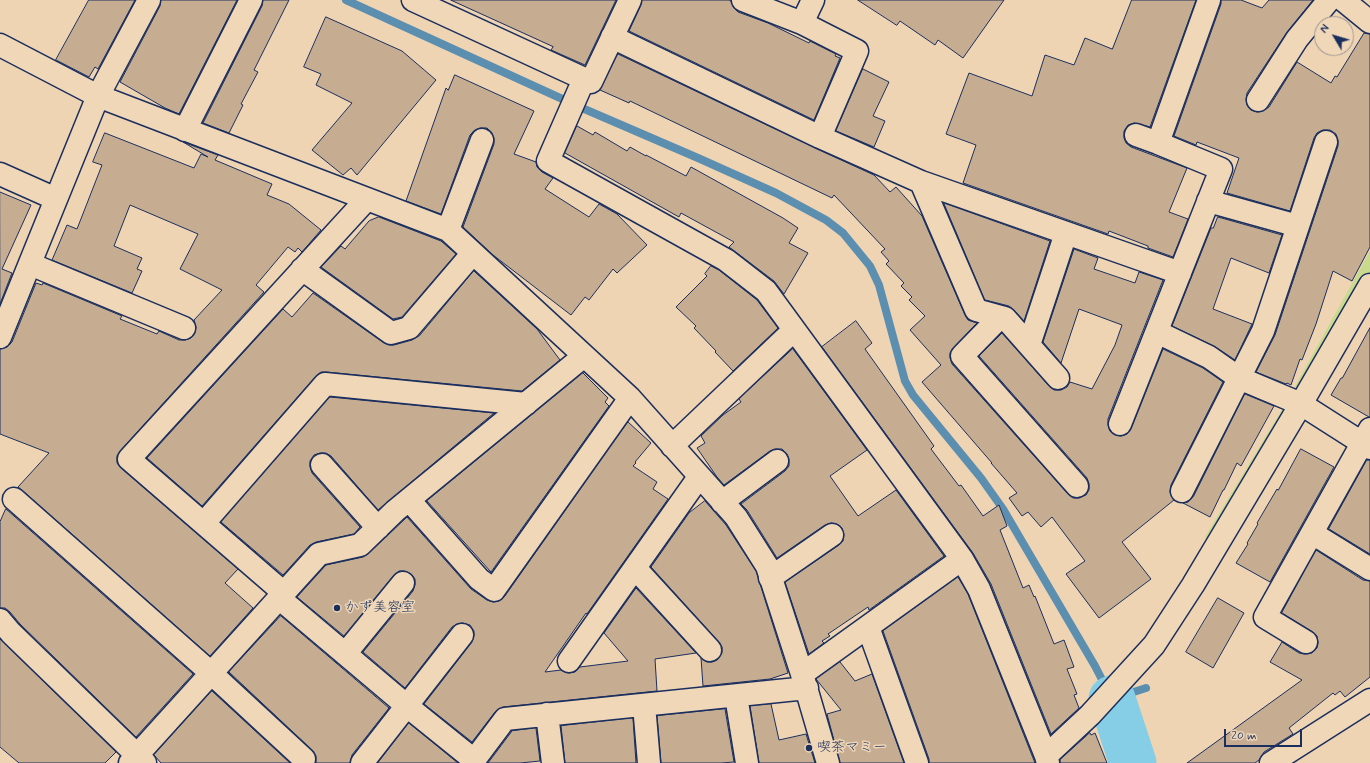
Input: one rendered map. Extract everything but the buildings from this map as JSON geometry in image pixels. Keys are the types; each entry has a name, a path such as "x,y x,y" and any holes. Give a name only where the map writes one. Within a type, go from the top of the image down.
{"street":[{"path":"0,337 7,302 30,264 98,96 149,0"},
{"path":"185,130 251,0"},
{"path":"413,0 583,81 591,82 630,0"},
{"path":"743,0 802,23 857,51 820,137"},
{"path":"802,23 813,0"},
{"path":"1158,143 1209,0"},
{"path":"1258,100 1297,39 1329,0"},
{"path":"1343,0 1370,22"},
{"path":"612,37 820,137 920,182 1180,273"},
{"path":"0,45 98,96 366,200 448,230 630,398 736,518 767,566 804,681 828,763"},
{"path":"583,81 548,161 726,260 766,290 962,559 979,589 1047,759 1090,715 1154,645 1188,592 1301,404 1370,285"},
{"path":"1120,424 1221,169 1136,135"},
{"path":"448,230 482,140"},
{"path":"1182,491 1263,331 1326,142"},
{"path":"0,174 56,199"},
{"path":"920,182 976,310 1005,318 1058,378"},
{"path":"366,200 129,459 204,524 345,654 473,762 505,719 736,696 804,681 868,627 962,559"},
{"path":"1208,201 1298,226"},
{"path":"1029,345 1066,233"},
{"path":"302,269 391,333 409,328 473,253"},
{"path":"30,264 184,328"},
{"path":"1000,317 962,356 1077,486"},
{"path":"672,446 794,330"},
{"path":"1157,332 1209,357 1239,378 1301,404 1367,440 1312,533 1265,617 1306,642"},
{"path":"0,620 11,634 137,760 211,673 319,554 360,545 409,500 584,356"},
{"path":"204,524 325,384 526,404"},
{"path":"409,500 479,579 494,590 630,398"},
{"path":"722,502 776,461"},
{"path":"322,465 378,528"},
{"path":"569,661 699,477"},
{"path":"14,499 211,673 304,759"},
{"path":"1312,533 1370,569"},
{"path":"770,578 832,535"},
{"path":"635,568 710,650"},
{"path":"345,654 403,583"},
{"path":"868,627 916,763"},
{"path":"362,763 462,635"},
{"path":"736,696 747,763"},
{"path":"1271,763 1370,700"},
{"path":"644,705 649,763"},
{"path":"547,714 553,763"}],"green space":[{"path":"1370,251 1370,299 1228,548 1205,537 1283,408"}],"waterway":[{"path":"346,0 582,108 776,193 826,220 843,233 870,266 879,285 905,381 913,395 981,478 1003,509 1095,666 1112,699 1146,688"},
{"path":"1112,699 1133,763"}],"place":[{"name":"かず美容室","path":"337,608"},
{"name":"喫茶マミー","path":"809,748"}]}
